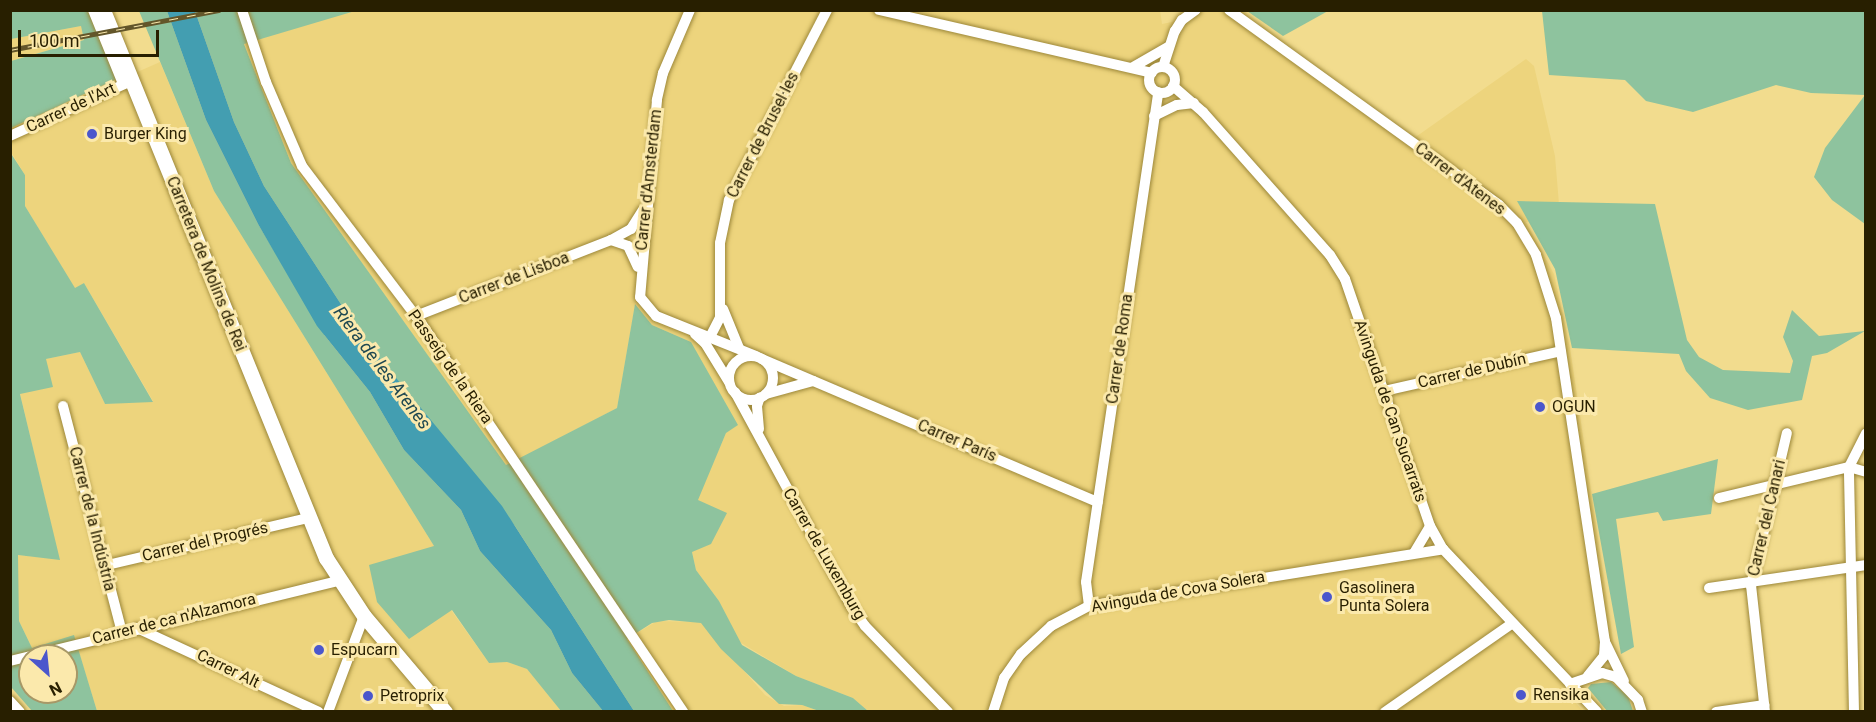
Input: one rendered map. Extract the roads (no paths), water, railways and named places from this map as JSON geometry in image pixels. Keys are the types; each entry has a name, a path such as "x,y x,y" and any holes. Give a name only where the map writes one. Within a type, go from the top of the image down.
{"main road":[{"name":"Carretera de Molins de Rei","path":"103,10 127,82 308,518 339,581 364,616 446,711"}],"street":[{"name":"Carretera de Molins de Rei","path":"93,10 127,82"},
{"name":"Passeig de la Riera","path":"242,10 266,82 302,166 416,316 683,711"},
{"name":"Carrer d'Amsterdam","path":"690,10 663,73 645,203 639,271 640,297 648,311 759,357"},
{"name":"Carrer de Brusel·les","path":"710,337 718,324 721,301 720,243 729,200 827,10"},
{"path":"879,10 1152,72 1163,67"},
{"path":"1163,67 1168,46 1175,31 1182,20 1196,10"},
{"name":"Carrer d'Atenes","path":"1229,10 1499,205 1517,223 1536,255 1546,284 1561,351 1605,641 1604,656 1588,676"},
{"path":"1133,67 1168,46"},
{"path":"1152,72 1150,83 1158,92 1173,86 1173,74 1163,67"},
{"name":"Carrer de l'Art","path":"10,136 127,82"},
{"name":"Avinguda de Can Sucarrats","path":"1173,86 1194,103 1330,255 1345,279 1430,526 1443,549 1511,624 1597,711"},
{"name":"Carrer de Roma","path":"1089,606 1086,582 1158,92"},
{"path":"1154,116 1177,105 1194,103"},
{"name":"Carrer de Lisboa","path":"416,316 611,240 637,222 645,203"},
{"path":"611,240 628,246 639,271"},
{"name":"Carrer de Brusel·les","path":"721,301 738,348"},
{"name":"Carrer d'Amsterdam","path":"688,328 705,343 733,390"},
{"name":"Carrer de Dubín","path":"1384,392 1561,351"},
{"path":"763,395 773,375 759,357 742,358 732,367 733,390 747,399 763,395 794,383 816,381"},
{"name":"Carrer París","path":"759,357 1098,502"},
{"name":"Carrer de Luxemburg","path":"733,390 865,626 948,711"},
{"name":"Carrer de Luxemburg","path":"761,441 756,418 763,395"},
{"name":"Carrer de la Indústria","path":"63,406 122,632"},
{"name":"Carrer del Canari","path":"1764,708 1751,583 1787,433"},
{"path":"1854,711 1849,467 1866,433"},
{"path":"1719,498 1849,467 1866,472"},
{"name":"Carrer del Progrés","path":"103,566 308,518"},
{"path":"1414,553 1430,526"},
{"name":"Avinguda de Cova Solera","path":"992,710 1004,678 1021,654 1050,626 1089,606 1443,549"},
{"path":"1709,588 1866,565"},
{"name":"Carrer de ca n'Alzamora","path":"10,661 137,628 339,581"},
{"path":"328,711 364,616"},
{"path":"1385,711 1511,624"},
{"name":"Carrer Alt","path":"137,628 319,711"},
{"name":"Carrer d'Atenes","path":"1605,641 1642,711"},
{"path":"1570,684 1588,676 1609,675 1627,686"},
{"path":"10,701 20,711"},
{"path":"1716,711 1764,708"}],"water":[{"name":"Riera de les Arenes","path":"167,11 195,11 234,122 264,186 363,338 502,506 634,711 603,711 572,673 551,630 480,551 461,510 404,450 370,392 317,326 258,224 206,120"}],"railway":[{"path":"10,50 220,10"}],"place":[{"name":"Burger King","path":"92,134"},
{"name":"OGUN","path":"1540,407"},
{"name":"Gasolinera Punta Solera","path":"1327,597"},
{"name":"Espucarn","path":"319,650"},
{"name":"Rensika","path":"1521,695"},
{"name":"Petroprix","path":"368,696"}]}
